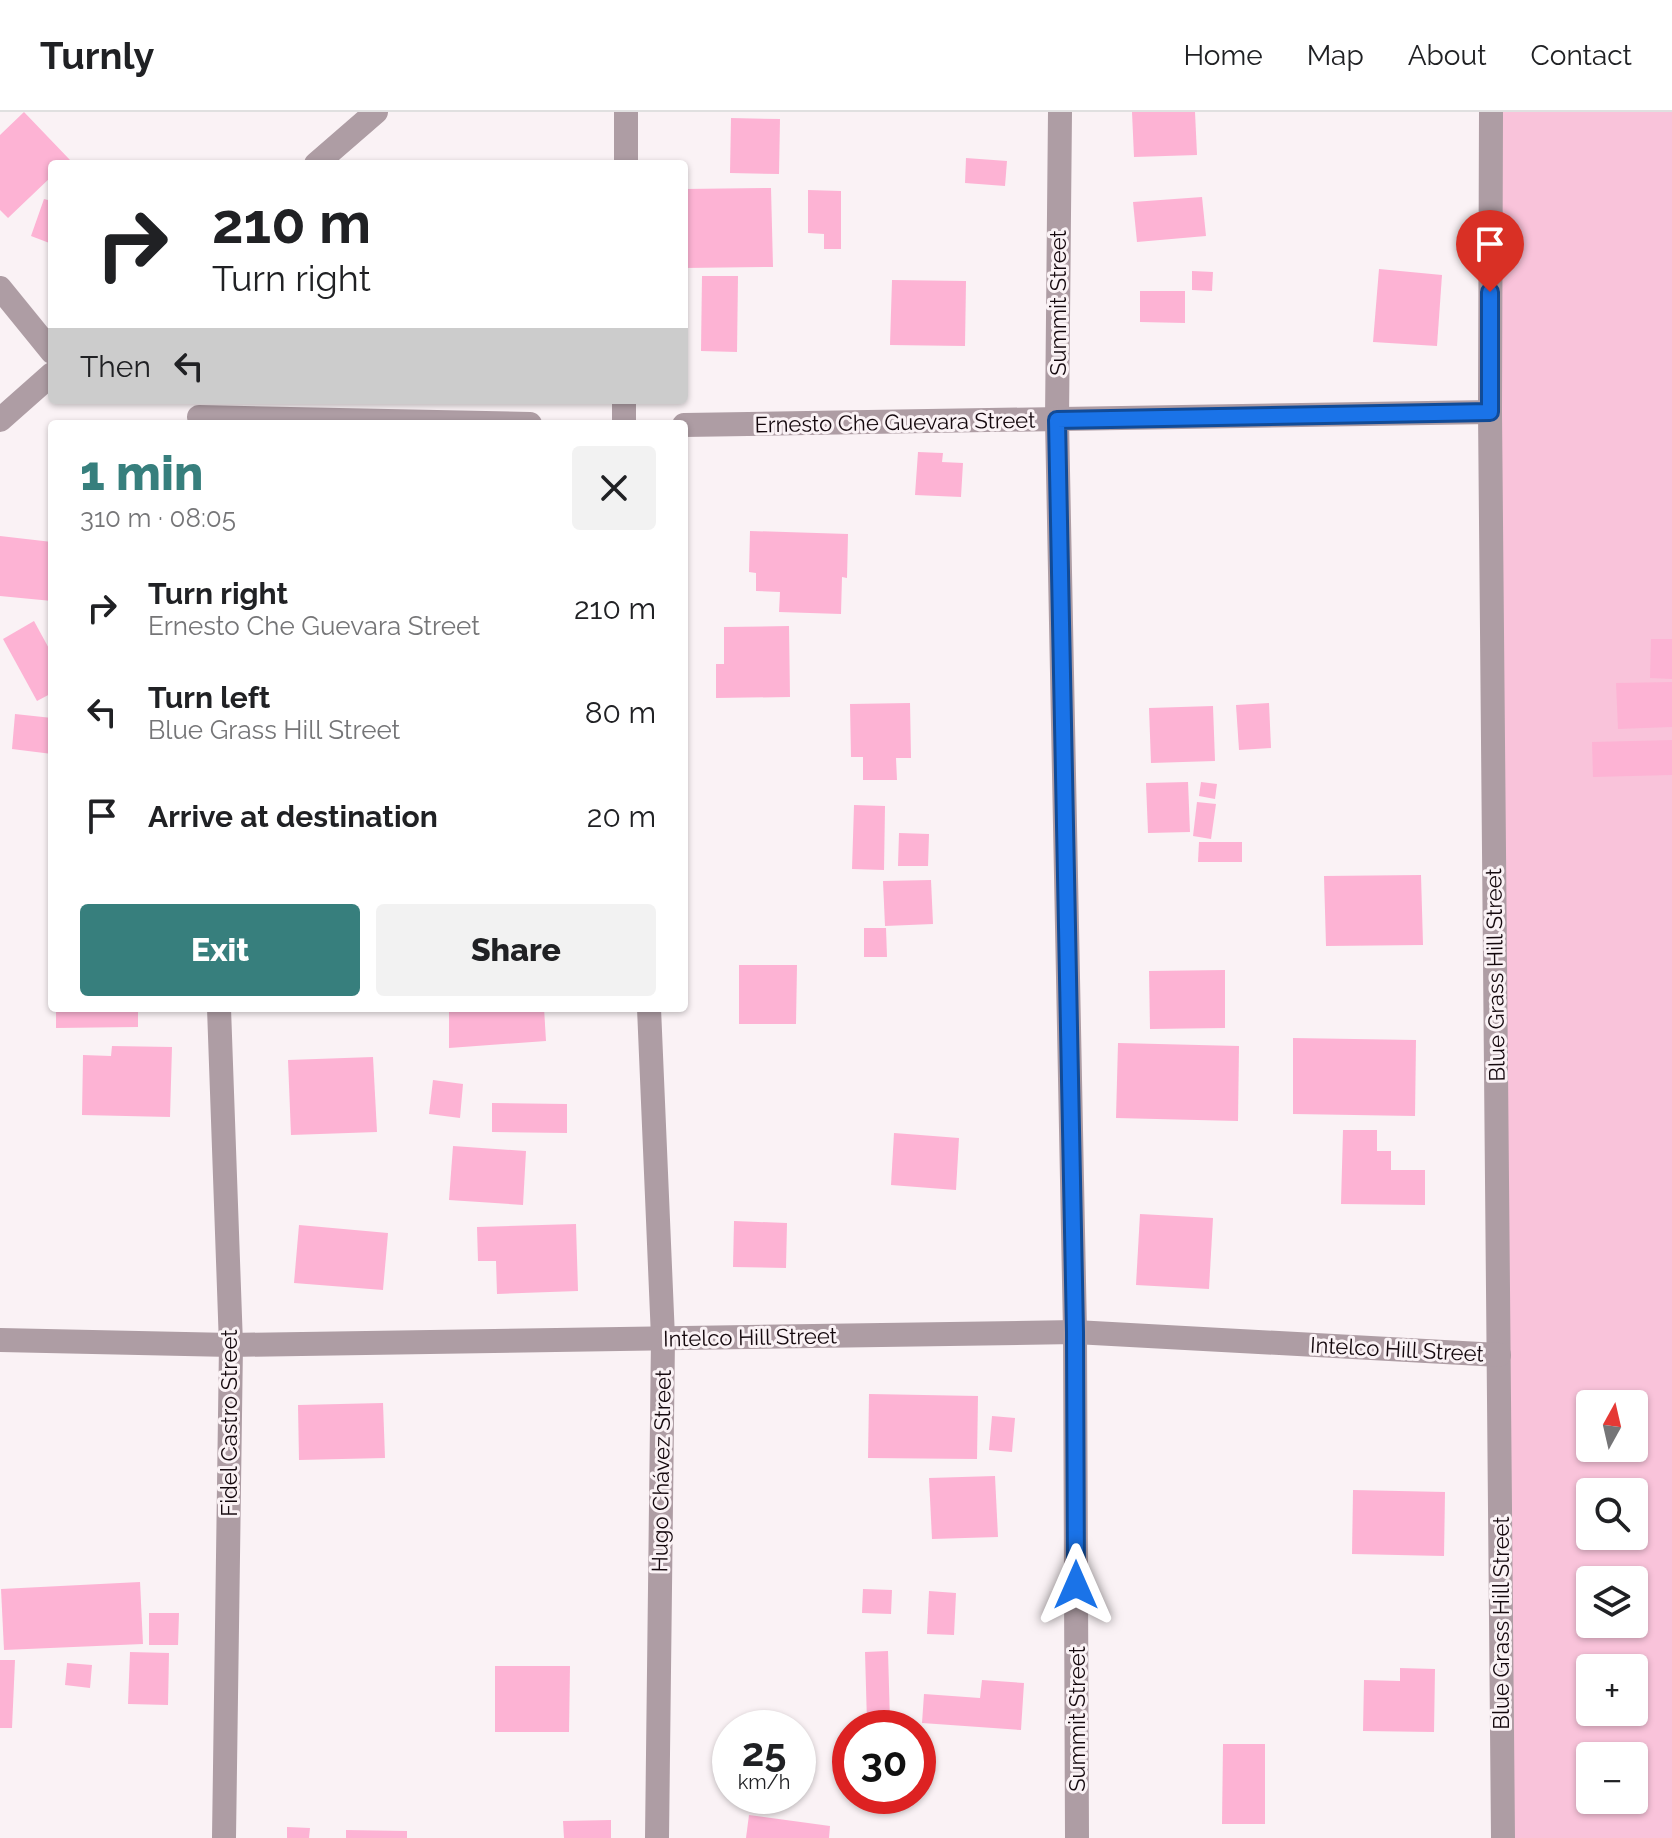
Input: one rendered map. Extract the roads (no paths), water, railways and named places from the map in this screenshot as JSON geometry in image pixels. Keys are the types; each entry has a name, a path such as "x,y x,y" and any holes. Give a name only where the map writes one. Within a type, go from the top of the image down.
{"street":[{"path":"321,160 376,112"},
{"path":"626,112 626,160"},
{"name":"Summit Street","path":"1060,112 1057,420 1075,1332 1077,1838"},
{"name":"Blue Grass Hill Street","path":"1491,112 1490,412 1503,1838"},
{"path":"0,288 48,347"},
{"path":"0,420 48,378"},
{"name":"Ernesto Che Guevara Street","path":"688,425 1490,412"},
{"path":"200,414 398,420"},
{"name":"Fidel Castro Street","path":"219,1012 231,1345 224,1838"},
{"name":"Hugo Chávez Street","path":"649,1012 663,1338 657,1838"},
{"name":"Intelco Hill Street","path":"0,1340 231,1345 1075,1332 1499,1355"}]}
